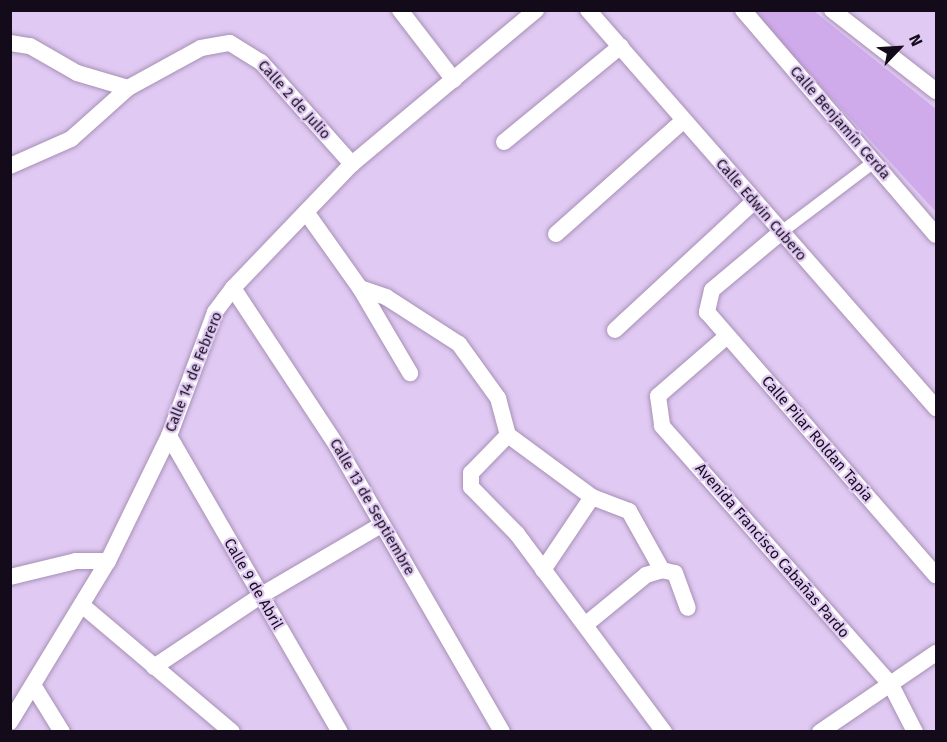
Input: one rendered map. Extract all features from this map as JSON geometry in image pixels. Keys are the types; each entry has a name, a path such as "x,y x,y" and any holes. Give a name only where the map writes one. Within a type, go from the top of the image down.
{"street":[{"path":"400,10 454,80"},
{"name":"Calle 14 de Febrero","path":"10,722 108,561 169,436 215,312 233,288 352,164 536,10"},
{"name":"Calle Edwin Cubero","path":"588,10 780,233 936,408"},
{"name":"Calle Benjamín Cerda","path":"742,10 936,235"},
{"path":"832,10 936,91"},
{"path":"10,43 30,46 85,76 128,88"},
{"name":"Calle 2 de Julio","path":"128,88 201,48 230,43 261,62 352,164"},
{"path":"504,142 621,46"},
{"path":"10,166 71,139 128,88"},
{"path":"556,234 684,120"},
{"path":"780,233 874,162"},
{"path":"615,330 753,202"},
{"path":"306,212 360,288 410,374"},
{"name":"Calle Pilar Roldan Tapia","path":"780,233 707,299 713,324 936,575"},
{"name":"Calle 13 de Septiembre","path":"233,288 285,360 502,732"},
{"path":"360,288 386,297 459,344 498,398 508,435 592,497 629,511 662,570"},
{"name":"Avenida Francisco Cabañas Pardo","path":"726,338 658,396 657,415 891,685 915,732"},
{"path":"508,435 468,479 543,570 661,730"},
{"name":"Calle 9 de Abril","path":"169,436 340,732"},
{"path":"543,570 592,497"},
{"path":"154,667 260,596 381,525"},
{"path":"14,571 76,561 108,561"},
{"path":"585,625 646,575 662,570 675,573 688,608"},
{"path":"82,606 232,732"},
{"path":"820,732 936,653"},
{"path":"33,685 62,732"}],"shaded area":[{"path":"752,11 814,11 936,109 936,212"}]}
